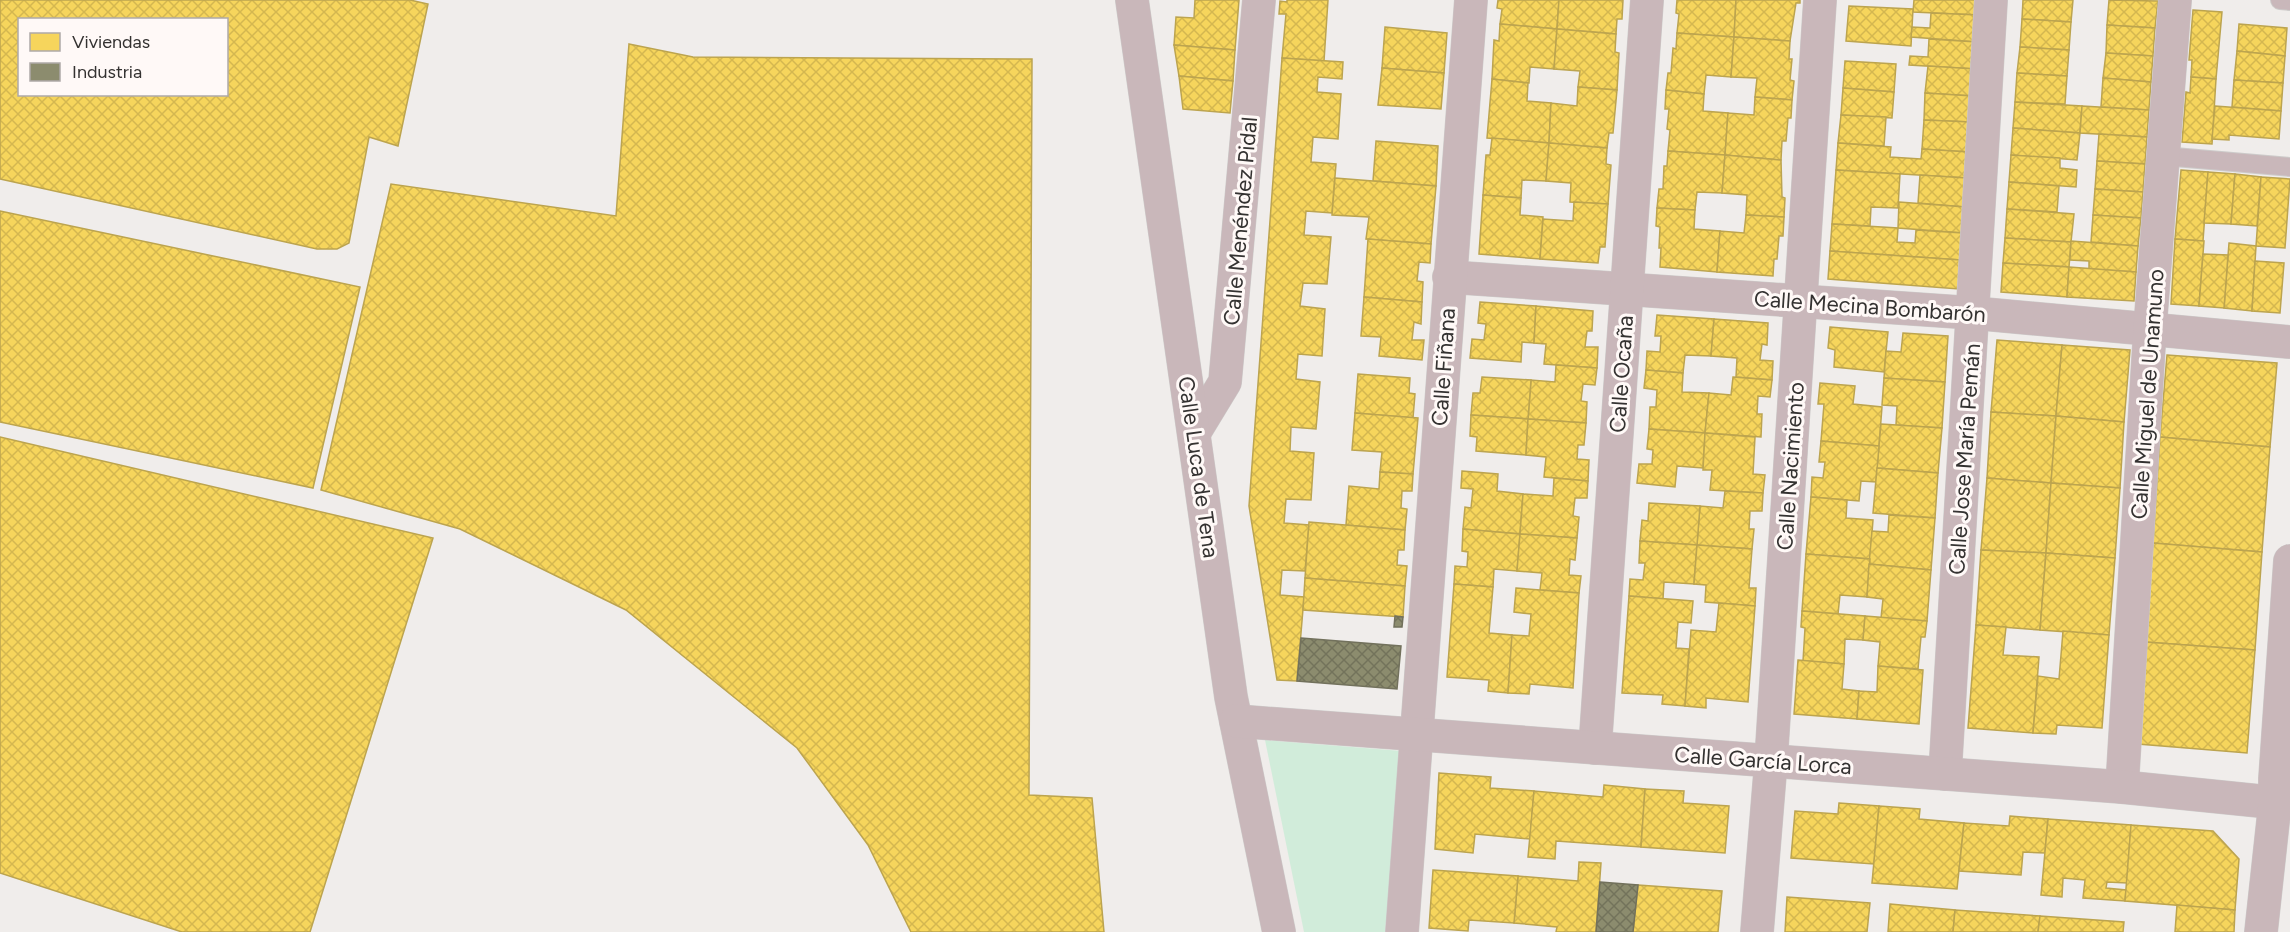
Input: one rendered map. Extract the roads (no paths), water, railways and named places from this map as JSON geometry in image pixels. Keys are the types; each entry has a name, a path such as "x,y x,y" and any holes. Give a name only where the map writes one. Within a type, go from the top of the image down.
{"street":[{"name":"Calle Luca de Tena","path":"1132,0 1236,721 1279,932"},
{"name":"Calle Menéndez Pidal","path":"1194,433 1225,382 1260,0"},
{"name":"Calle Fiñana","path":"1402,932 1471,0"},
{"name":"Calle Ocaña","path":"1595,748 1647,0"},
{"name":"Calle Nacimiento","path":"1757,932 1771,761 1820,0"},
{"name":"Calle Jose María Pemán","path":"1945,774 1991,0"},
{"name":"Calle Miguel de Unamuno","path":"2122,787 2150,328 2175,0"},
{"name":"Calle Mecina Bombarón","path":"1449,277 1973,314 2290,342"},
{"path":"2261,932 2283,804 2275,779 2290,561"},
{"name":"Calle García Lorca","path":"1236,721 2122,787 2283,804"}],"lane":[{"path":"2280,0 2290,1"},
{"path":"2163,156 2290,167"}]}
